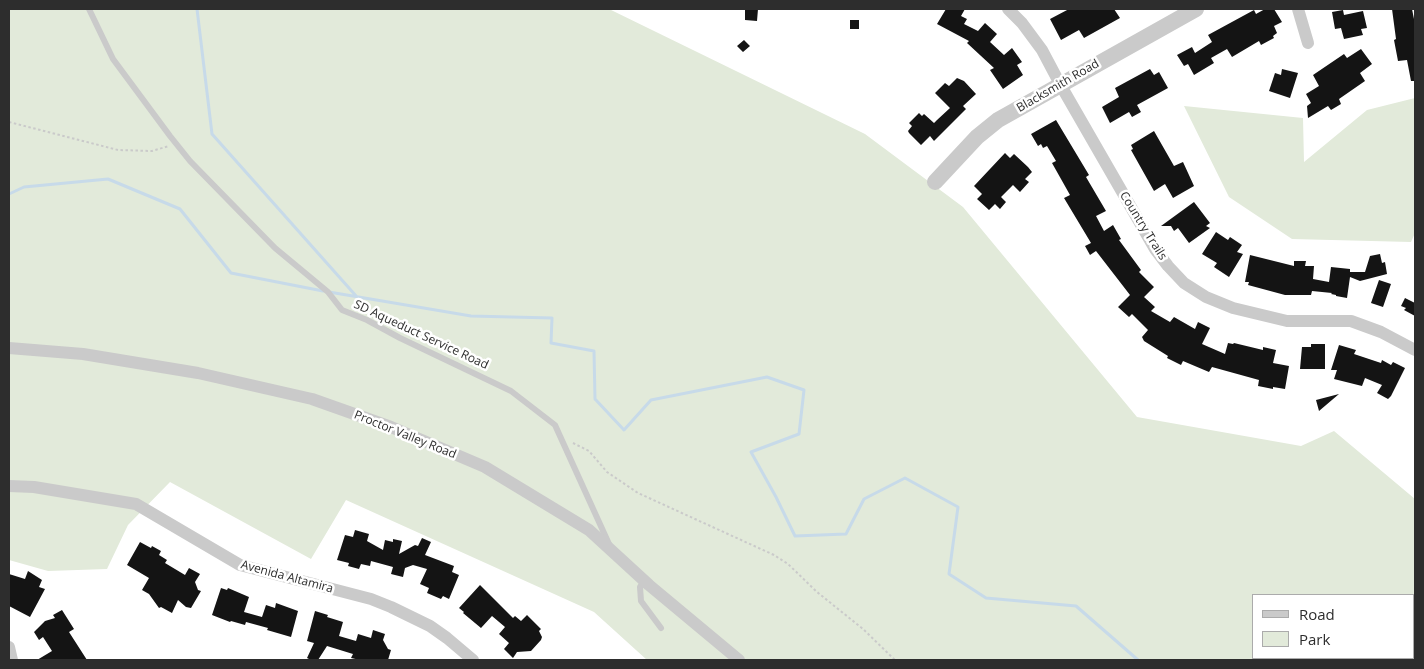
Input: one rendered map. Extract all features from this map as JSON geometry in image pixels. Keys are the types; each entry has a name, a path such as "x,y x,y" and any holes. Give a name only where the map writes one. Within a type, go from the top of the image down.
{"street":[{"name":"Country Trails","path":"1008,9 1033,36 1042,50 1155,249 1177,276 1193,289 1224,306 1286,321 1352,322 1381,332 1415,350"},
{"name":"Blacksmith Road","path":"935,182 977,137 998,120 1196,9"},
{"path":"1298,9 1308,43"},
{"name":"Proctor Valley Road","path":"9,348 82,354 159,365 312,399 391,427 485,467 589,530 644,581 739,660"},
{"name":"Avenida Altamira","path":"9,486 34,486 136,504 240,565 371,599 410,616 447,638 473,660"},
{"path":"9,647 12,660"}],"lane":[{"name":"SD Aqueduct Service Road","path":"89,9 113,59 176,143 242,216 275,248 328,292 342,310 367,320 510,391 555,425 612,551"},
{"path":"644,581 640,587 641,601 661,628"}],"path":[{"path":"9,122 118,150 152,151 176,143"},
{"path":"560,435 589,451 607,472 638,493 788,564 817,592 863,629 895,660"}],"green space":[{"path":"9,9 609,9 865,134 963,207 1137,417 1301,446 1334,431 1415,499 1415,660 647,660 594,612 346,500 311,559 170,482 128,525 107,569 48,571 9,560"},
{"path":"1415,98 1415,233 1411,242 1292,239 1229,197 1184,106 1303,118 1304,162 1367,110"}],"building":[{"path":"745,9 758,9 757,21 745,20"},
{"path":"946,9 965,9 961,16 967,19 964,24 978,31 985,23 997,34 990,42 1004,55 1012,48 1022,62 1017,65 1023,75 1003,89 990,70 994,68 967,43 969,41 937,24"},
{"path":"1069,9 1114,9 1120,18 1084,38 1079,30 1061,40 1050,19"},
{"path":"1265,9 1274,9 1282,22 1274,26 1277,33 1273,36 1274,38 1261,45 1259,41 1232,57 1227,49 1211,58 1214,63 1194,75 1188,64 1184,66 1177,55 1192,47 1195,53 1212,42 1208,35 1254,10 1256,14"},
{"path":"1392,9 1412,9 1415,24 1415,81 1411,81 1407,60 1398,61 1394,40 1396,39"},
{"path":"1343,10 1344,15 1363,11 1367,28 1361,29 1363,35 1344,39 1341,28 1335,29 1332,12"},
{"path":"850,20 859,20 859,29 850,29"},
{"path":"744,40 750,46 743,52 737,46"},
{"path":"1361,49 1372,64 1360,73 1365,81 1339,99 1341,104 1331,110 1328,106 1308,118 1307,106 1311,103 1306,94 1319,86 1313,75 1344,54 1347,58"},
{"path":"1150,69 1154,75 1159,72 1168,88 1137,105 1141,112 1132,117 1129,112 1110,123 1102,107 1119,97 1115,88"},
{"path":"1282,69 1298,73 1290,98 1269,91 1275,73 1281,75"},
{"path":"957,78 964,81 976,94 963,106 966,109 934,141 930,136 921,145 909,133 908,131 912,126 909,123 919,113 922,116 924,114 934,123 950,108 935,93 945,83 949,86"},
{"path":"1056,120 1089,175 1086,177 1106,211 1096,216 1104,231 1113,225 1121,239 1119,240 1141,270 1139,272 1154,287 1144,297 1155,307 1151,311 1170,322 1174,317 1195,329 1198,322 1210,328 1202,344 1225,354 1228,343 1263,350 1263,347 1276,350 1273,363 1289,366 1285,389 1258,386 1259,380 1212,367 1209,372 1183,361 1181,365 1167,358 1168,356 1144,341 1142,337 1148,330 1132,314 1129,317 1118,307 1130,295 1096,251 1090,255 1085,246 1091,243 1064,198 1070,195 1052,163 1056,161 1047,146 1043,148 1041,144 1038,146 1031,134"},
{"path":"1154,131 1174,166 1183,162 1194,186 1173,198 1165,184 1154,191 1131,150 1133,149 1131,145"},
{"path":"1005,153 1010,158 1014,154 1032,172 1025,179 1029,182 1020,192 1013,185 1001,197 1006,202 1000,209 995,204 989,210 977,199 982,194 974,186"},
{"path":"1194,202 1210,223 1206,226 1210,228 1189,243 1178,228 1174,231 1171,226 1161,226"},
{"path":"1216,232 1228,240 1230,237 1242,245 1237,252 1243,254 1229,277 1214,267 1217,263 1202,254"},
{"path":"1380,254 1382,263 1385,262 1387,274 1360,281 1350,277 1347,298 1336,296 1332,293 1312,291 1311,295 1285,295 1248,285 1249,282 1245,282 1250,255 1294,266 1294,261 1306,261 1305,266 1314,266 1313,279 1329,282 1331,267 1350,269 1350,272 1365,272 1370,256"},
{"path":"1379,280 1391,284 1383,307 1371,303"},
{"path":"1405,298 1415,303 1415,316 1404,310 1406,308 1401,306"},
{"path":"1311,344 1325,344 1325,369 1300,369 1302,347 1311,347"},
{"path":"1339,345 1356,350 1354,354 1381,363 1382,360 1391,365 1393,362 1405,368 1388,399 1377,393 1382,385 1365,378 1362,386 1334,379 1337,370 1331,370"},
{"path":"1339,394 1319,411 1316,400"},
{"path":"355,530 369,534 367,541 383,550 385,540 393,542 393,539 402,541 399,554 415,545 418,546 422,538 431,542 425,555 454,566 452,572 459,575 449,599 443,596 441,599 427,593 429,588 420,584 427,569 413,565 405,568 403,577 391,574 393,567 371,561 370,566 361,564 359,569 348,566 349,563 337,560 345,535 353,537"},
{"path":"140,542 161,551 159,555 167,560 165,563 185,575 189,568 200,574 195,582 198,590 201,591 191,608 186,607 178,600 172,613 161,607 159,608 149,594 142,590 149,578 127,565"},
{"path":"28,571 42,580 39,587 45,589 30,617 9,606 9,574 25,579"},
{"path":"480,585 513,618 515,616 521,621 527,615 541,629 539,631 542,637 541,640 531,651 517,652 513,658 504,649 509,643 499,634 505,627 492,616 481,628 459,608"},
{"path":"221,588 227,590 228,588 249,597 244,612 262,617 266,605 275,608 276,603 298,611 291,637 267,630 268,628 246,622 245,625 230,622 212,615"},
{"path":"62,610 74,629 69,632 87,660 37,660 52,651 43,637 39,640 34,632 45,621 55,618 53,615"},
{"path":"315,611 343,622 339,636 356,641 358,634 371,638 373,630 385,634 383,640 388,649 391,650 388,660 360,660 351,658 353,654 327,646 318,660 307,658 314,643 307,641"}],"waterway":[{"path":"197,9 212,134 357,297"},
{"path":"9,194 24,187 108,179 180,209 231,273 323,291"},
{"path":"329,292 471,316 552,318 551,343 594,351 595,399 624,430 651,400 767,377 804,390 799,434 751,452 795,536 846,534 864,499 905,478 958,507 949,574 986,598 1076,606 1138,660"}]}
